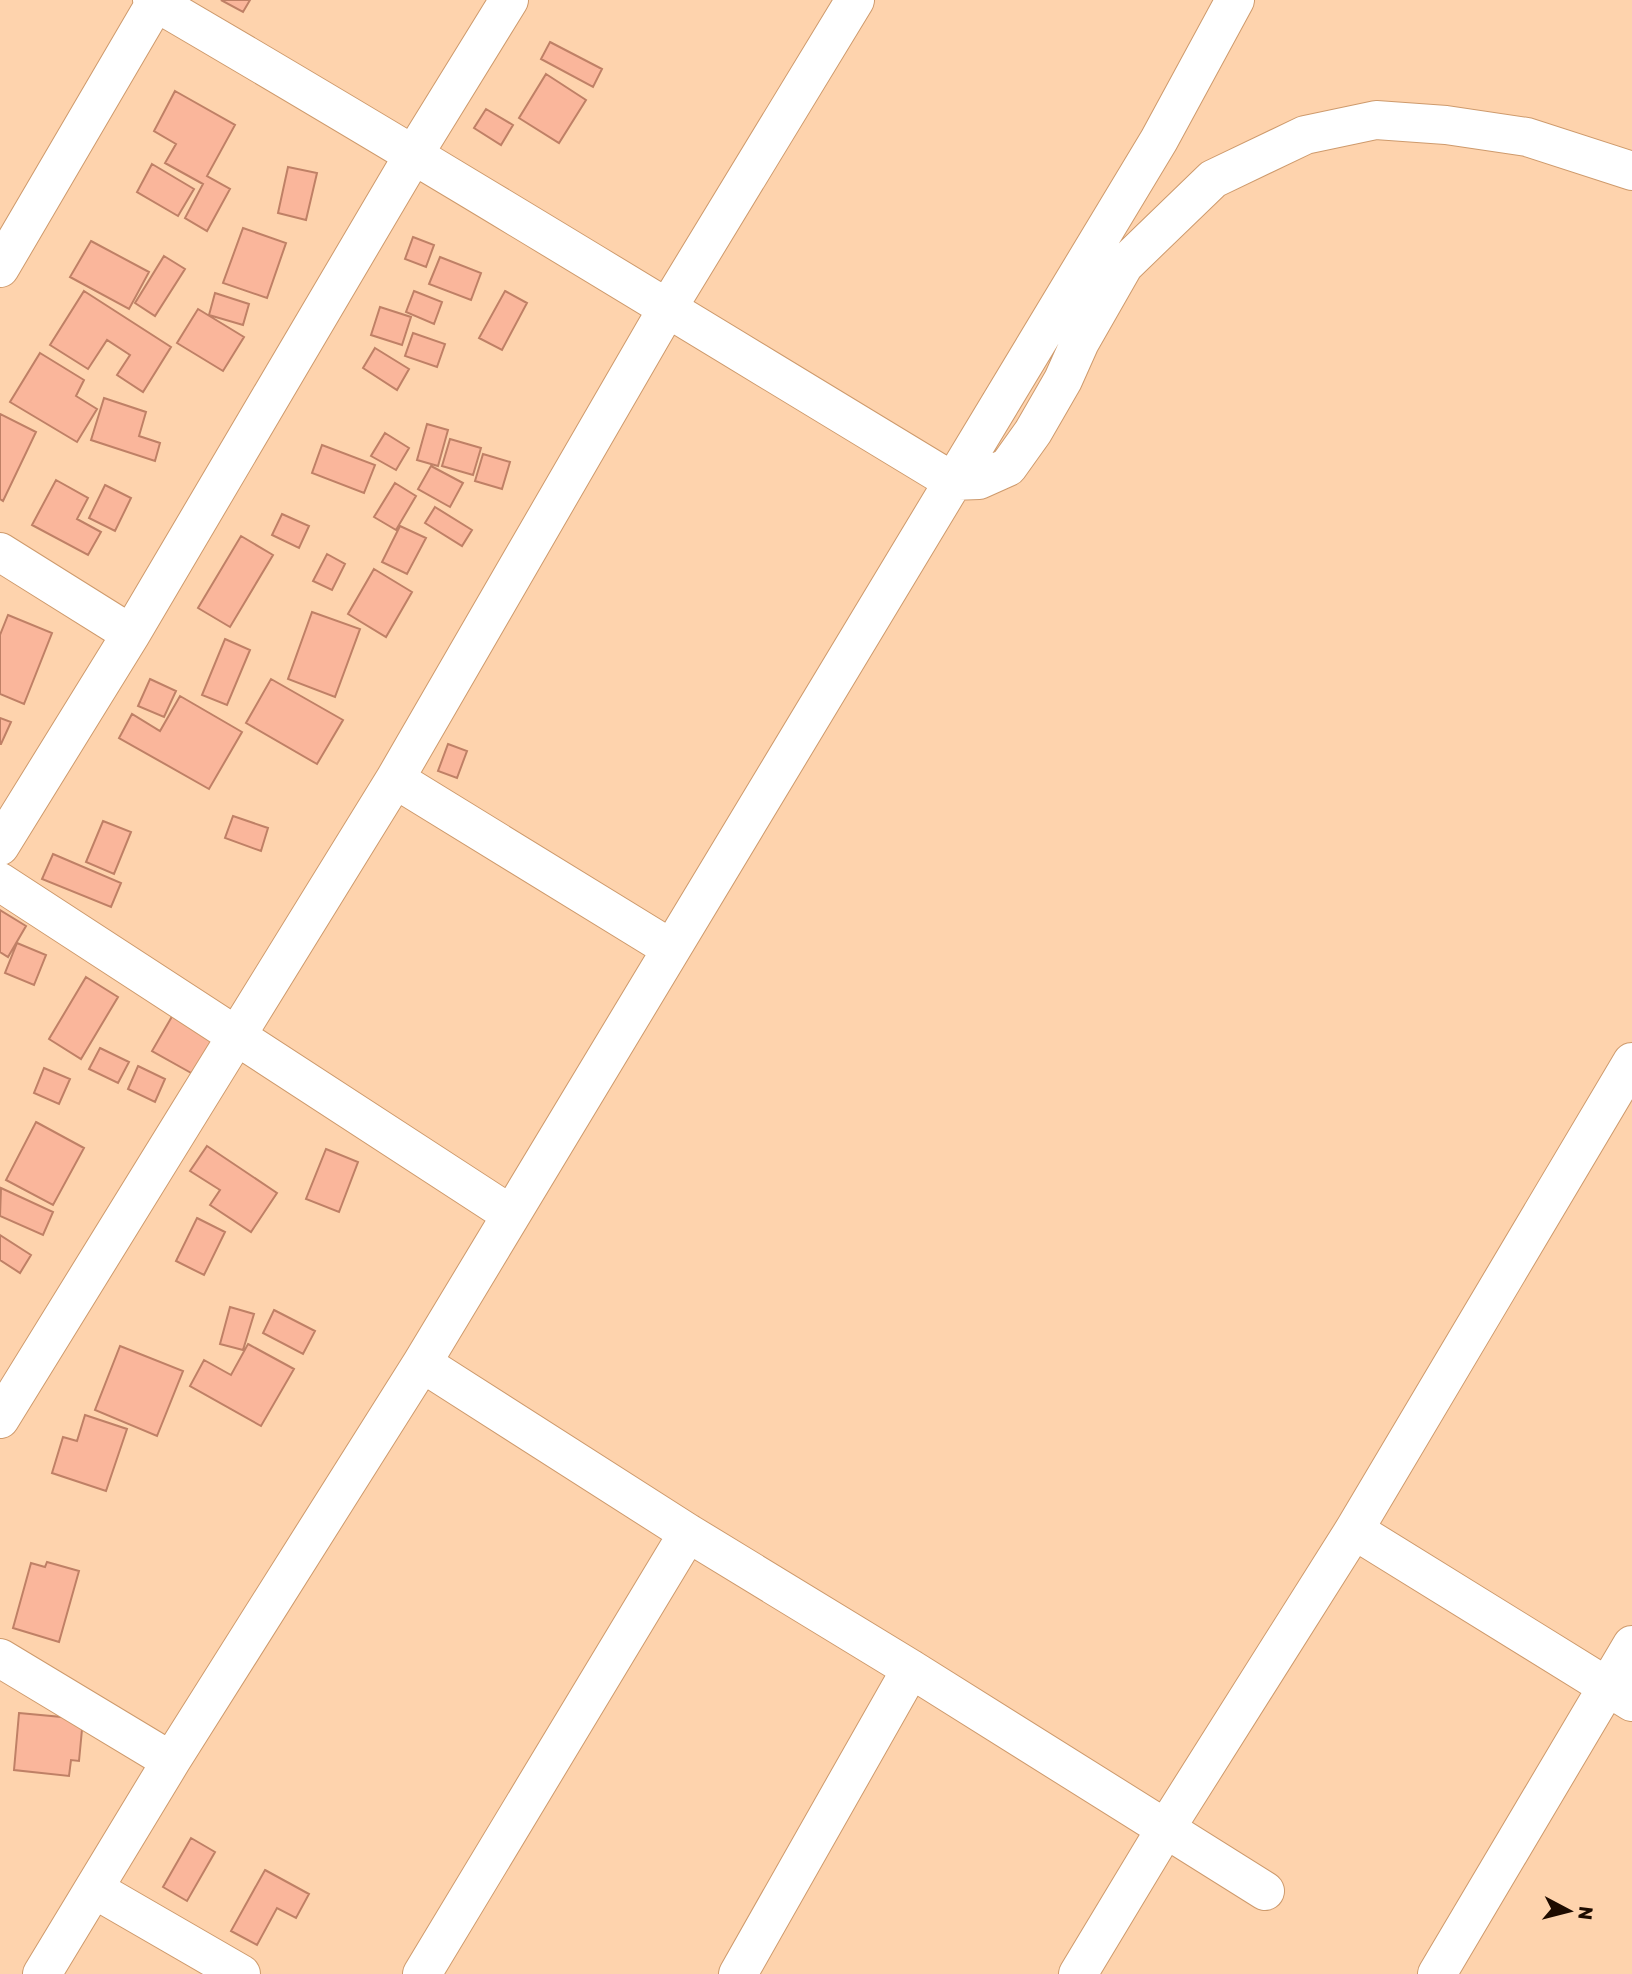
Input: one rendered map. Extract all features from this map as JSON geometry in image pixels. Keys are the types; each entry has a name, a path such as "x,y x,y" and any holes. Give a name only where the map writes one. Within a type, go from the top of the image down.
{"street":[{"path":"0,846 131,634 414,154 509,0"},
{"path":"0,1419 395,779 667,309 855,0"},
{"path":"42,1974 171,1761 422,1363 1159,140 1235,0"},
{"path":"0,268 155,1 414,154 952,481 979,480 1008,467 1033,432 1063,380 1080,342 1125,265 1213,179 1305,135 1376,120 1446,125 1527,137 1632,171"},
{"path":"0,552 131,634"},
{"path":"395,779 670,948"},
{"path":"0,882 510,1214"},
{"path":"1078,1974 1353,1530 1632,1062"},
{"path":"422,1363 688,1533 1265,1891"},
{"path":"1353,1530 1620,1694"},
{"path":"422,1974 688,1533"},
{"path":"1437,1974 1620,1694 1632,1645"},
{"path":"0,1658 171,1761"},
{"path":"738,1974 911,1669"},
{"path":"94,1889 241,1974"}],"building":[{"path":"221,0 250,0 243,12"},
{"path":"550,42 602,69 593,87 541,59"},
{"path":"546,74 586,100 559,143 519,118"},
{"path":"175,91 235,125 207,176 230,189 207,231 185,218 203,184 165,163 176,144 154,131"},
{"path":"486,109 513,125 501,145 474,128"},
{"path":"152,164 194,189 178,216 137,192"},
{"path":"288,167 317,173 306,220 278,213"},
{"path":"243,228 286,243 267,298 223,283"},
{"path":"413,237 434,245 426,267 405,259"},
{"path":"91,241 149,272 129,309 70,277"},
{"path":"164,256 185,269 155,316 135,303"},
{"path":"440,257 481,273 471,300 429,284"},
{"path":"84,291 171,347 143,392 117,375 130,355 107,340 88,369 50,345"},
{"path":"414,291 442,302 434,324 406,312"},
{"path":"505,291 527,303 502,350 479,338"},
{"path":"215,293 249,304 243,325 209,315"},
{"path":"380,307 411,317 402,345 371,335"},
{"path":"198,309 244,337 223,371 177,343"},
{"path":"413,333 445,344 437,367 405,356"},
{"path":"375,348 409,369 397,390 363,368"},
{"path":"40,353 84,380 76,396 97,409 77,442 10,402"},
{"path":"104,398 146,412 139,436 160,443 155,461 91,440"},
{"path":"0,414 36,432 3,501 0,499"},
{"path":"427,424 448,430 438,466 417,460"},
{"path":"385,433 409,448 396,470 371,456"},
{"path":"450,439 481,448 473,475 442,466"},
{"path":"322,445 375,465 364,493 312,473"},
{"path":"483,454 510,462 502,489 475,481"},
{"path":"431,466 463,483 450,507 418,489"},
{"path":"56,480 88,498 77,519 101,532 88,555 32,525"},
{"path":"395,483 416,496 396,530 374,517"},
{"path":"105,485 131,498 115,531 89,518"},
{"path":"435,507 472,530 462,546 425,523"},
{"path":"282,514 309,526 299,548 272,535"},
{"path":"400,526 426,538 407,574 382,562"},
{"path":"241,536 273,555 230,627 198,608"},
{"path":"327,554 345,564 332,590 313,581"},
{"path":"374,569 412,592 386,637 348,614"},
{"path":"312,612 360,629 335,697 288,679"},
{"path":"8,615 52,633 24,704 0,694 0,635"},
{"path":"225,639 250,650 227,705 202,695"},
{"path":"150,679 176,691 164,717 138,706"},
{"path":"271,679 343,720 317,764 246,723"},
{"path":"180,696 242,732 209,789 119,738 132,714 160,731"},
{"path":"0,718 11,722 1,744 0,744"},
{"path":"448,744 467,751 457,778 438,771"},
{"path":"233,816 268,828 261,851 225,838"},
{"path":"103,821 131,832 114,874 86,862"},
{"path":"53,854 121,883 111,907 42,879"},
{"path":"0,910 26,926 8,957 0,952"},
{"path":"17,943 46,955 34,985 5,973"},
{"path":"86,977 118,997 81,1059 49,1039"},
{"path":"174,1013 215,1036 193,1074 152,1051"},
{"path":"100,1048 129,1062 118,1083 89,1069"},
{"path":"138,1066 165,1079 155,1102 128,1089"},
{"path":"44,1068 70,1079 59,1104 34,1093"},
{"path":"36,1122 84,1148 53,1205 6,1180"},
{"path":"207,1146 277,1193 251,1232 210,1205 220,1190 190,1171"},
{"path":"326,1149 358,1162 339,1212 306,1199"},
{"path":"1,1188 53,1212 43,1235 0,1216"},
{"path":"197,1218 225,1232 204,1275 176,1261"},
{"path":"0,1235 31,1255 20,1273 0,1260"},
{"path":"230,1307 254,1314 243,1350 220,1344"},
{"path":"274,1310 315,1331 303,1354 263,1333"},
{"path":"248,1344 294,1369 261,1426 190,1386 204,1360 231,1375"},
{"path":"120,1346 183,1371 157,1436 95,1410"},
{"path":"85,1415 127,1429 106,1491 52,1473 63,1437 77,1441"},
{"path":"47,1562 79,1571 59,1642 13,1628 31,1563 45,1567"},
{"path":"19,1713 83,1719 79,1761 71,1760 69,1776 14,1770"},
{"path":"191,1838 215,1852 187,1901 163,1887"},
{"path":"265,1870 309,1894 296,1918 277,1908 257,1945 231,1931"}]}
